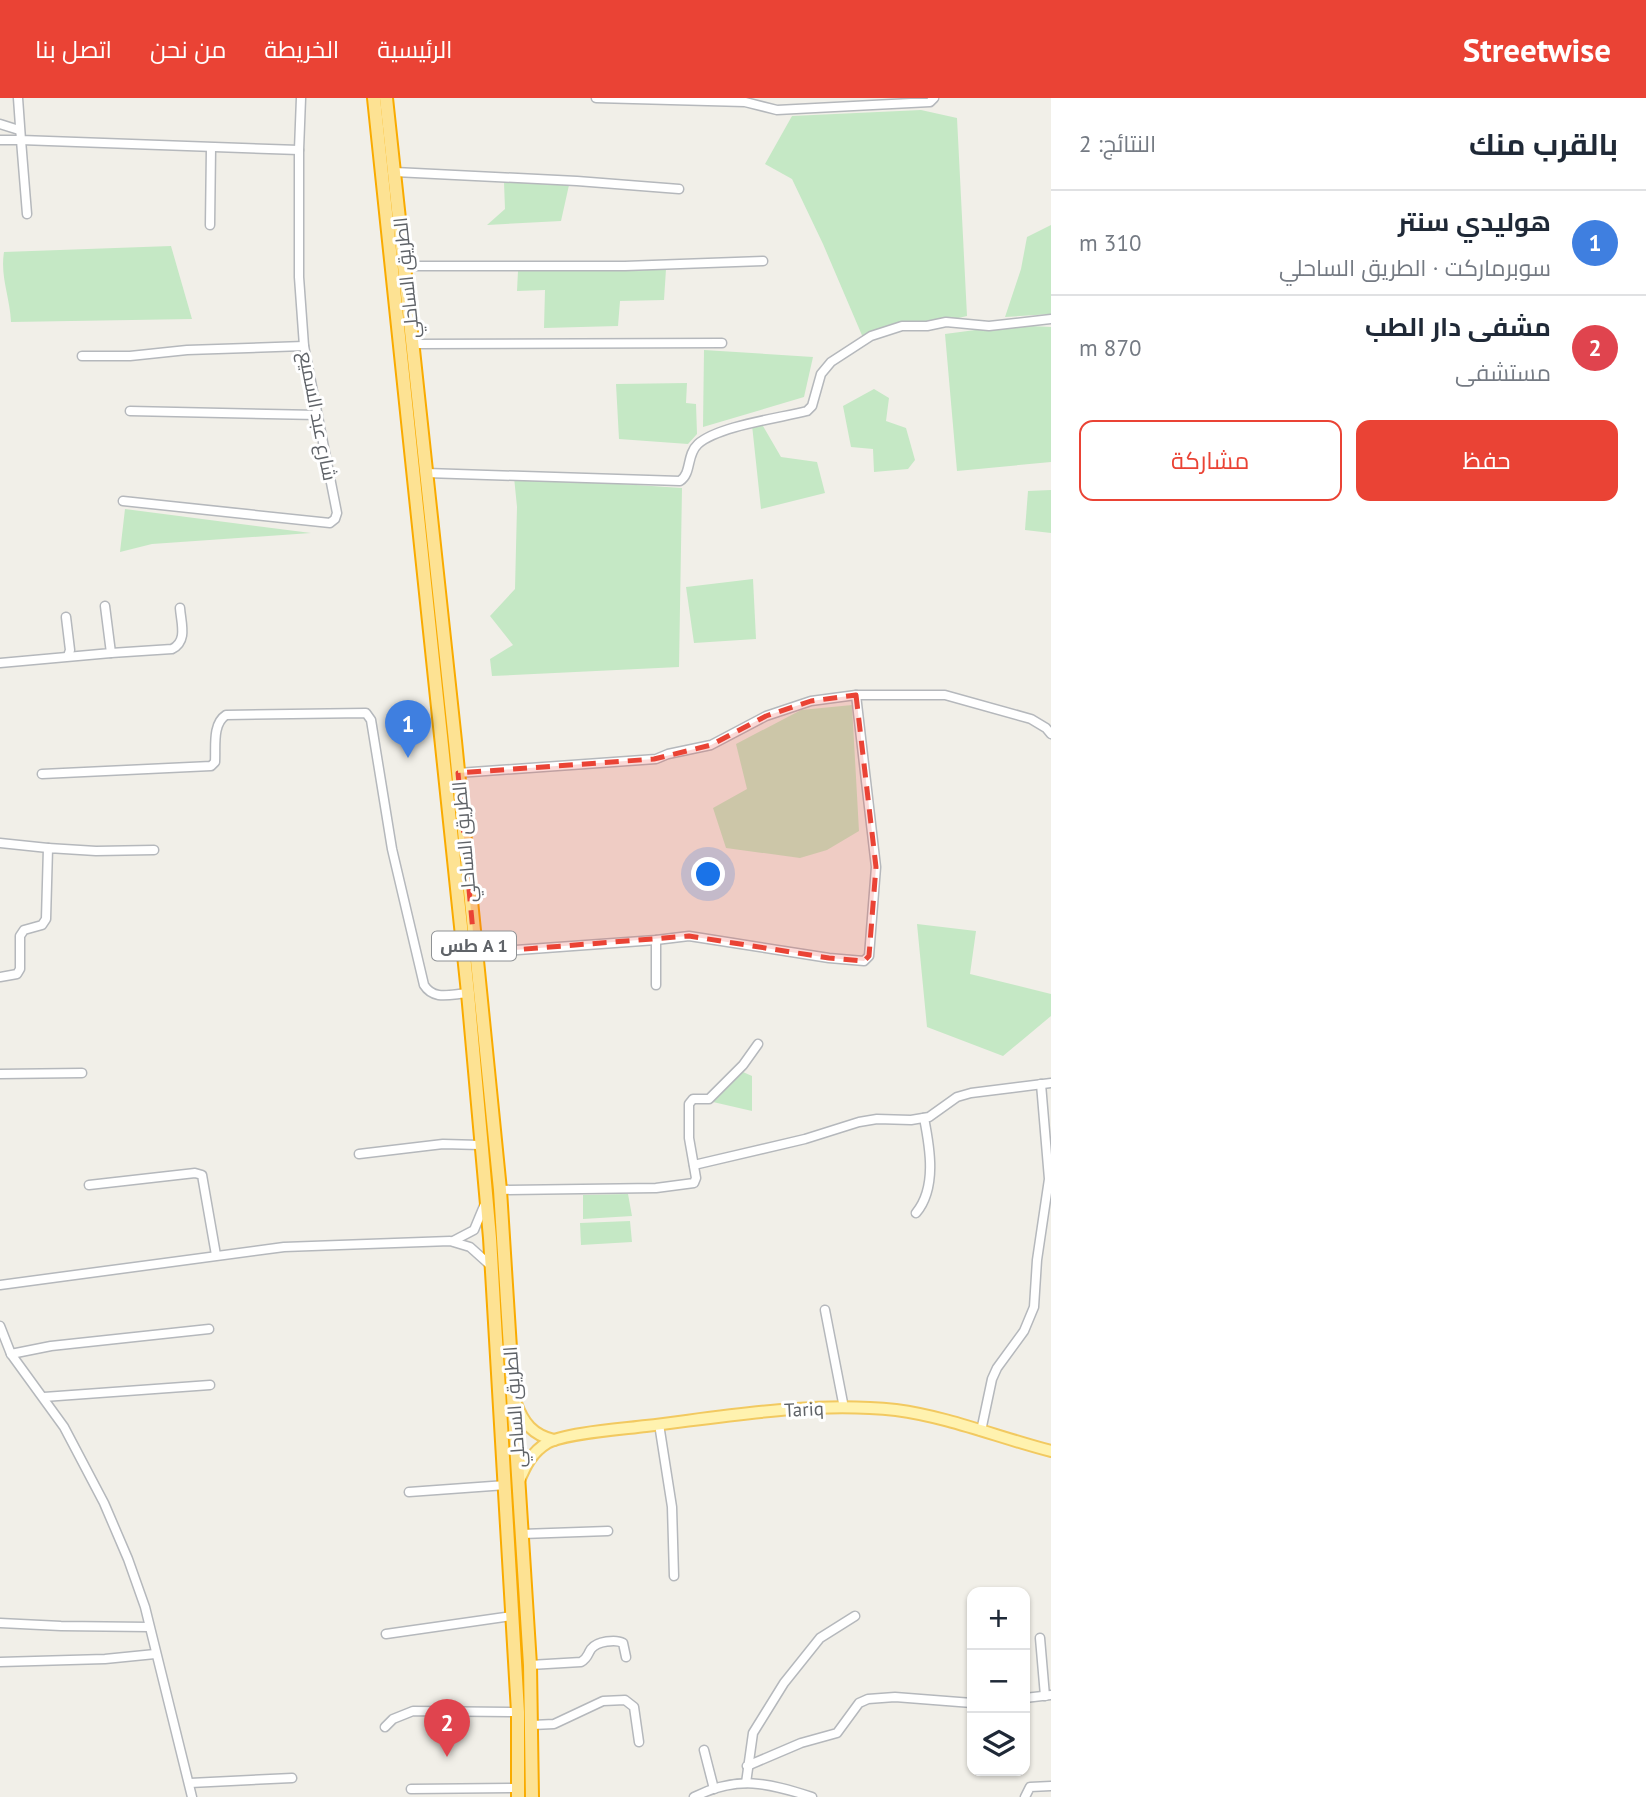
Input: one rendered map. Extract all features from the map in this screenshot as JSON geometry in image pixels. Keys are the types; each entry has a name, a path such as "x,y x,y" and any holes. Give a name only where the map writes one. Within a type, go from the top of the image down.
{"highway":[{"name":"الطريق الساحلي","path":"374,98 468,993 512,1484 522,1534 530,1665 533,1797"},
{"name":"الطريق الساحلي","path":"386,98 500,1191 514,1399 512,1616 518,1712 518,1792"}],"main road":[{"path":"512,1484 532,1456 554,1440 531,1429 520,1416 514,1399"},
{"name":"Tariq","path":"554,1440 759,1412 844,1408 915,1413 1051,1451"}],"street":[{"path":"18,98 27,214"},
{"name":"شارع عبد السميع","path":"123,501 330,523 335,519 337,513 304,346 299,277 301,98"},
{"path":"596,98 745,102 777,110 930,102 934,98"},
{"path":"0,124 19,130"},
{"path":"0,140 299,150"},
{"path":"210,225 211,149"},
{"path":"395,172 589,181 679,189"},
{"path":"404,266 577,267 763,261"},
{"path":"426,473 680,481 687,475 691,452 710,436 807,411 812,406 821,374 831,362 871,336 902,326 927,326 946,322 989,326 1051,319"},
{"path":"413,344 722,343"},
{"path":"82,356 130,356 187,350 304,346"},
{"path":"130,411 318,415"},
{"path":"105,606 111,653"},
{"path":"0,663 172,649 179,645 183,637 180,608"},
{"path":"65,617 70,650 68,656"},
{"path":"458,773 656,759 711,745 766,716 811,701 856,695 945,695 1031,719 1051,734"},
{"path":"475,953 689,936 829,958 867,959 876,867 856,695"},
{"path":"42,774 211,766 215,762 217,725 226,715 366,713 371,719 392,849 424,985 429,992 437,995 468,993"},
{"path":"0,843 96,851 155,850"},
{"path":"0,978 17,974 20,970 20,936 24,930 42,925 46,919 48,848"},
{"path":"656,940 656,985"},
{"path":"500,1191 656,1188 690,1184 695,1181 688,1119 690,1100 709,1099 743,1065 758,1044"},
{"path":"0,1074 82,1073"},
{"path":"694,1165 805,1139 859,1122 924,1118 933,1115 957,1097 971,1093 1051,1083"},
{"path":"981,1431 992,1379 1024,1331 1034,1307 1034,1282 1049,1179 1041,1084"},
{"path":"916,1213 925,1201 929,1177 930,1149 924,1118"},
{"path":"359,1154 443,1144 480,1145"},
{"path":"89,1185 202,1175 216,1255"},
{"path":"0,1285 284,1247 450,1241 465,1237 474,1230 486,1203"},
{"path":"450,1241 474,1249 492,1269"},
{"path":"825,1310 844,1408"},
{"path":"0,1326 12,1354 64,1427 115,1526 136,1578 192,1797"},
{"path":"12,1354 51,1346 209,1329"},
{"path":"44,1397 210,1385"},
{"path":"659,1424 672,1507 674,1576"},
{"path":"409,1492 512,1484"},
{"path":"522,1534 608,1531"},
{"path":"386,1634 512,1616"},
{"path":"746,1783 753,1733 784,1683 820,1638 855,1616"},
{"path":"0,1623 149,1627"},
{"path":"1030,1697 1048,1695 1040,1638"},
{"path":"530,1665 581,1662 596,1644 618,1640 623,1643 626,1657"},
{"path":"0,1662 106,1659 155,1654"},
{"path":"747,1766 802,1743 837,1733 859,1703 868,1699 895,1697 967,1703"},
{"path":"532,1725 554,1724 603,1701 625,1700 634,1707 639,1742"},
{"path":"385,1727 404,1713 413,1711 518,1712"},
{"path":"704,1751 714,1789"},
{"path":"190,1783 292,1778"},
{"path":"694,1797 714,1789 759,1782 812,1797"},
{"path":"1025,1797 1030,1787 1051,1786"},
{"path":"411,1789 518,1792"}],"highlighted area":[{"path":"856,695 876,867 869,956 864,961 829,958 689,936 475,953 458,773 654,759 711,745 766,716 811,701"}],"green space":[{"path":"921,110 957,118 967,316 864,340 792,179 765,164 792,116"},
{"path":"504,182 569,185 561,221 487,225 505,209"},
{"path":"1051,225 1051,314 1005,317 1021,269 1027,237"},
{"path":"171,246 192,319 11,322 3,270 4,252"},
{"path":"666,269 664,300 620,301 618,326 544,328 545,290 517,291 518,271"},
{"path":"1013,325 1051,327 1051,462 957,471 945,334"},
{"path":"704,350 813,357 804,397 703,427"},
{"path":"687,383 686,403 696,404 697,434 688,444 619,439 616,384"},
{"path":"874,389 889,398 886,421 906,428 915,460 908,469 874,472 873,449 851,447 843,406"},
{"path":"752,425 763,426 781,457 817,462 825,493 761,509"},
{"path":"514,477 682,488 679,667 492,676 490,659 513,645 490,616 515,589 517,507"},
{"path":"1051,490 1051,533 1025,530 1028,491"},
{"path":"125,509 311,533 152,544 120,552"},
{"path":"753,579 756,639 694,643 686,587"},
{"path":"852,705 859,831 827,850 800,858 726,848 713,808 747,789 736,744 801,710"},
{"path":"917,924 976,931 970,974 1051,994 1051,1016 1003,1056 927,1027"},
{"path":"743,1072 752,1076 752,1111 713,1102"},
{"path":"628,1194 632,1216 583,1219 583,1195"},
{"path":"630,1221 632,1242 581,1245 580,1223"}],"place":[{"name":"هوليدي سنتر","path":"408,758"},
{"name":"مشفى دار الطب","path":"447,1757"}]}
